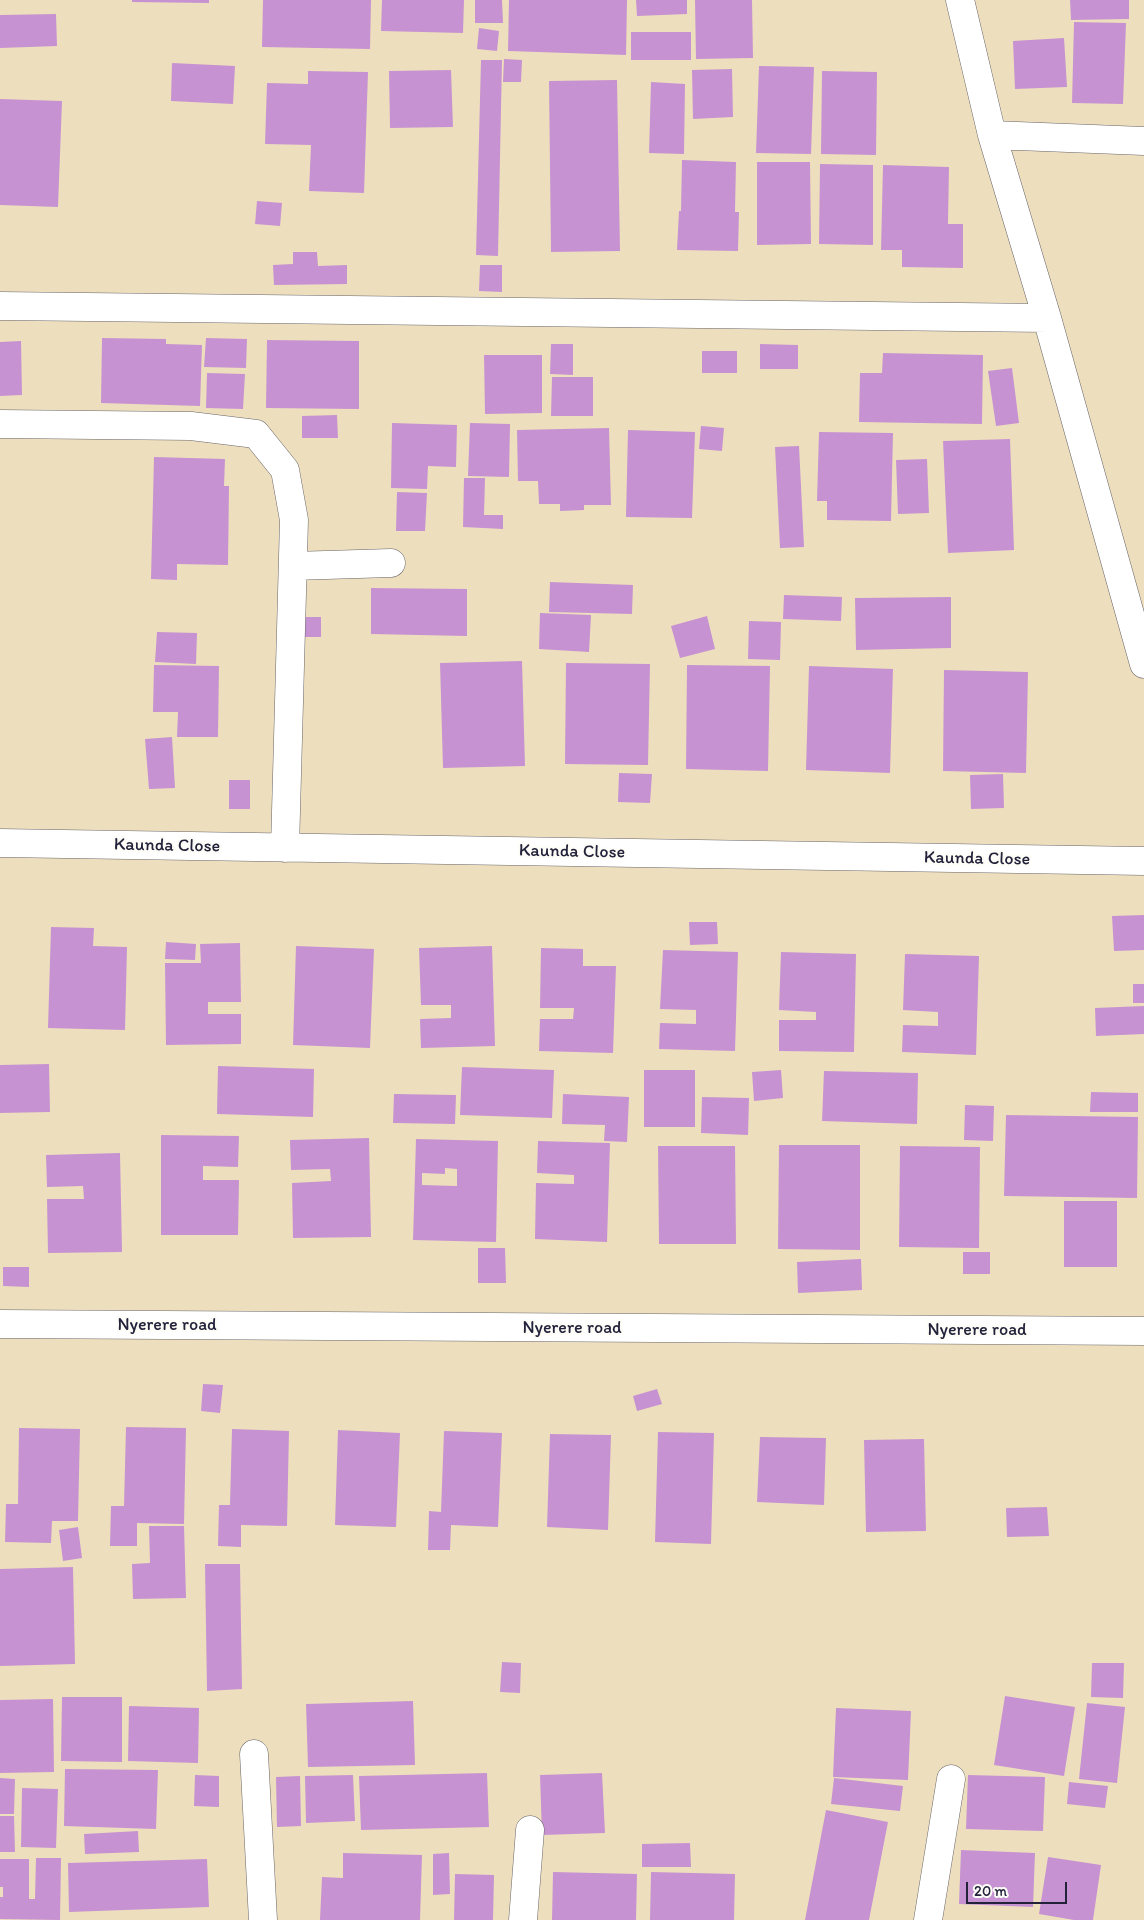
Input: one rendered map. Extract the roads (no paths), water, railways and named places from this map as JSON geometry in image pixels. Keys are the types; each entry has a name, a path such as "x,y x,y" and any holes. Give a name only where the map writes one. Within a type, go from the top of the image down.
{"street":[{"path":"960,0 992,135 1047,318 1144,664"},
{"path":"992,135 1144,140"},
{"path":"0,306 1047,318"},
{"path":"0,424 191,426 256,434 286,470 294,520 286,848"},
{"path":"293,566 391,563"},
{"name":"Kaunda Close","path":"0,843 1144,861"},
{"name":"Nyerere road","path":"0,1324 1144,1331"},
{"path":"254,1754 263,1920"},
{"path":"928,1920 951,1779"},
{"path":"523,1920 530,1830"}]}
